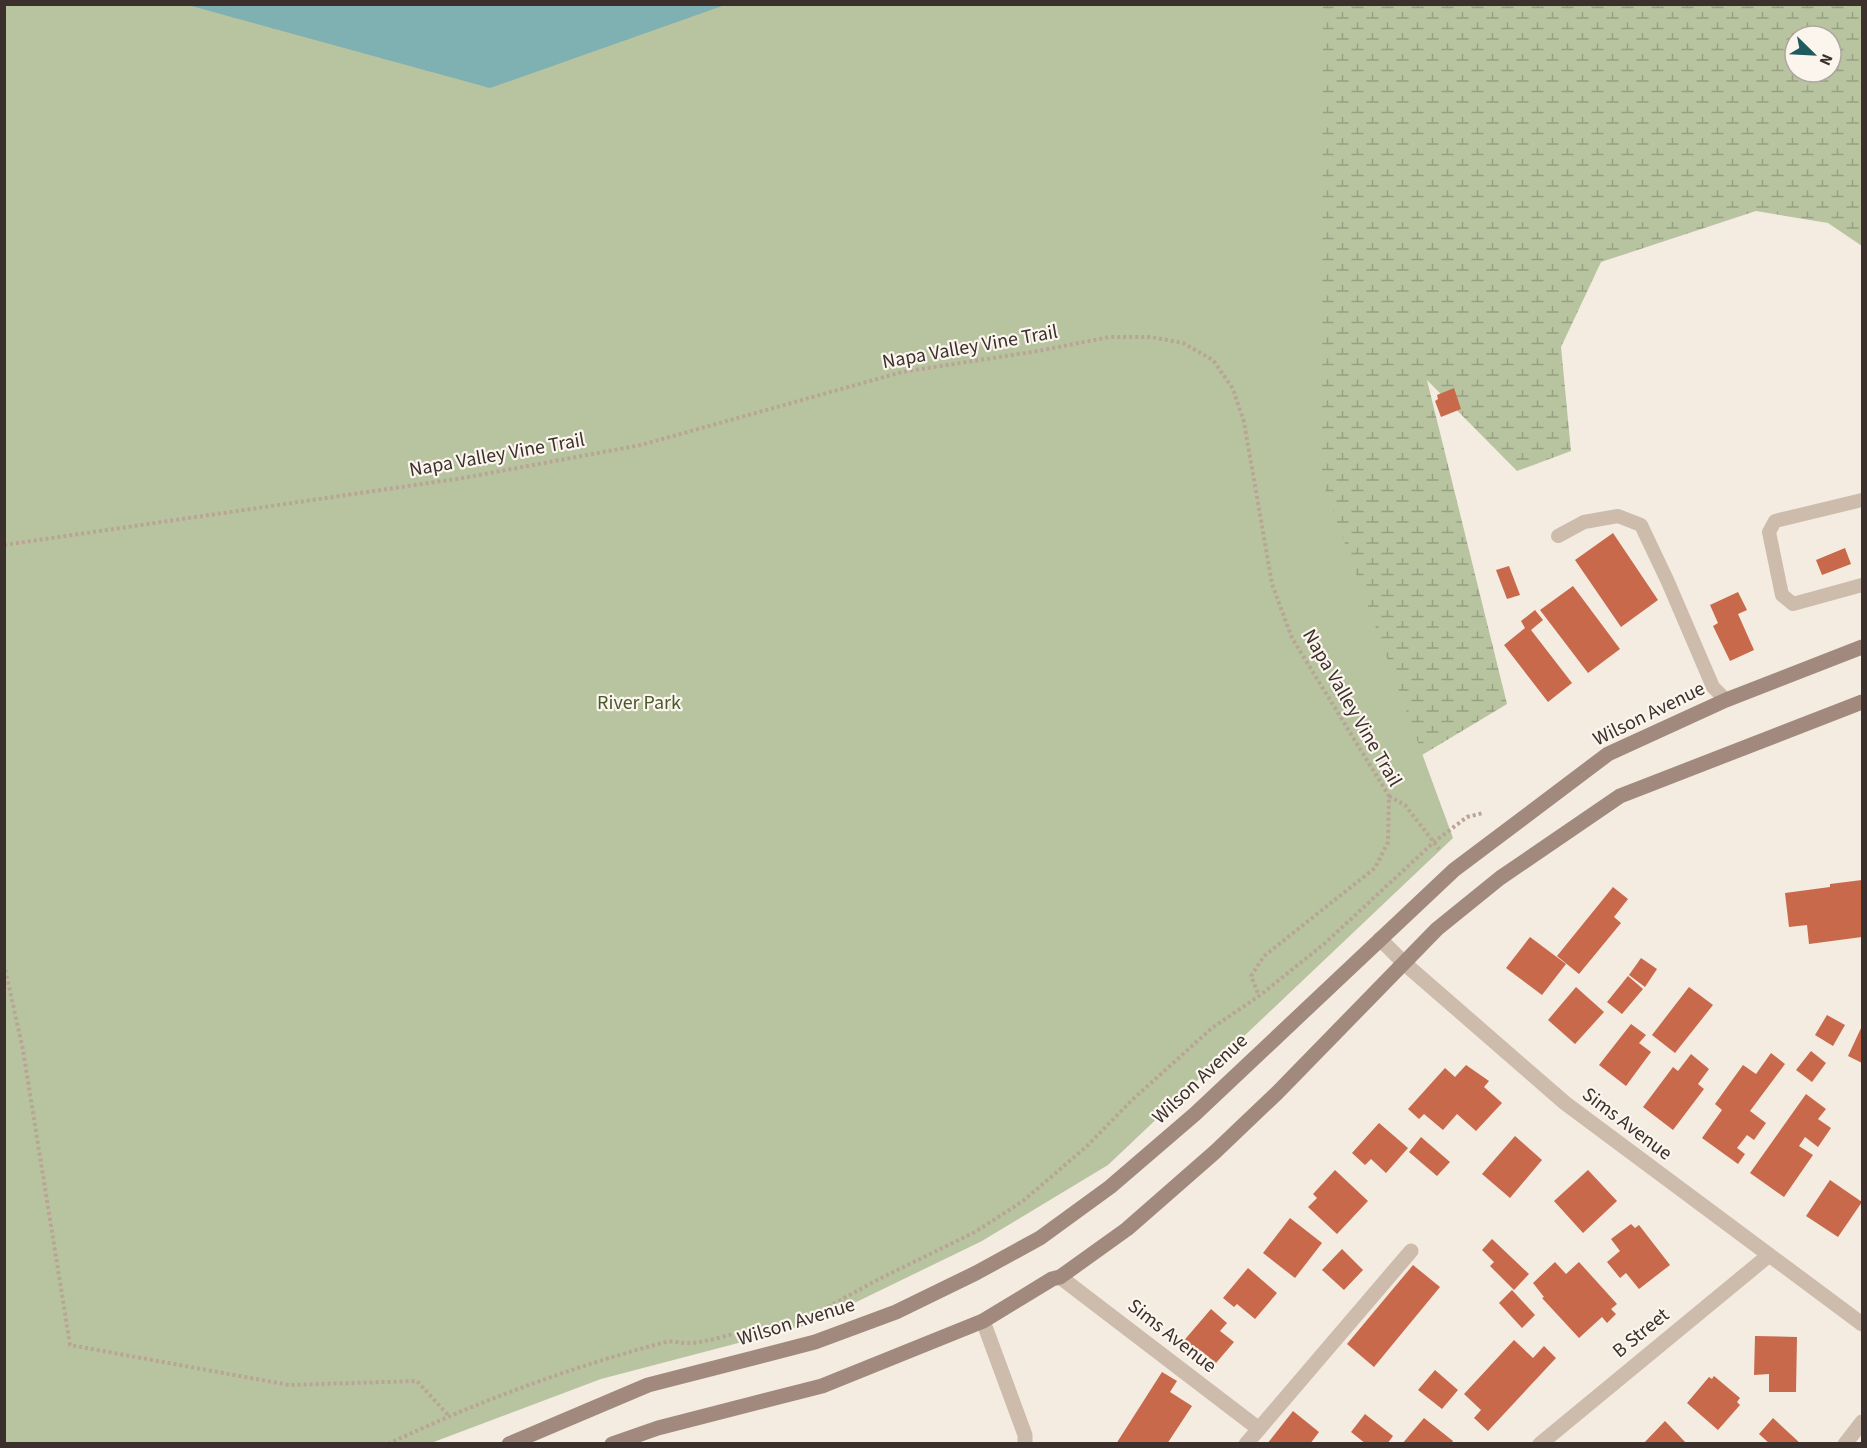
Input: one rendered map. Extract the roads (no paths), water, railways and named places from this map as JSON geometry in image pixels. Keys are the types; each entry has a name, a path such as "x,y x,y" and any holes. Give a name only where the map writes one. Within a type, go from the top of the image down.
{"main road":[{"name":"Wilson Avenue","path":"509,1443 648,1385 815,1342 897,1312 1040,1238 1110,1187 1195,1114 1454,870 1608,754 1726,700 1863,647"},
{"path":"612,1443 658,1428 822,1386 983,1322 1060,1276 1127,1229 1215,1152 1277,1093 1437,929 1500,878 1620,796 1863,702"}],"street":[{"name":"Sims Avenue","path":"1380,939 1404,963 1565,1103 1768,1256 1863,1324"},
{"path":"1246,1443 1411,1251"},
{"name":"B Street","path":"1540,1443 1768,1256"},
{"name":"Sims Avenue","path":"1060,1276 1258,1430"},
{"path":"983,1322 1008,1386 1025,1435 1025,1443"},
{"path":"1845,1443 1863,1422"}],"lane":[{"path":"1863,501 1775,521 1769,532 1782,595 1793,604 1863,585"},
{"path":"1558,536 1584,522 1618,516 1641,525 1713,687 1726,700"}],"water":[{"path":"725,4 490,88 188,5"}],"park label":[{"name":"River Park","path":"639,703"}]}
